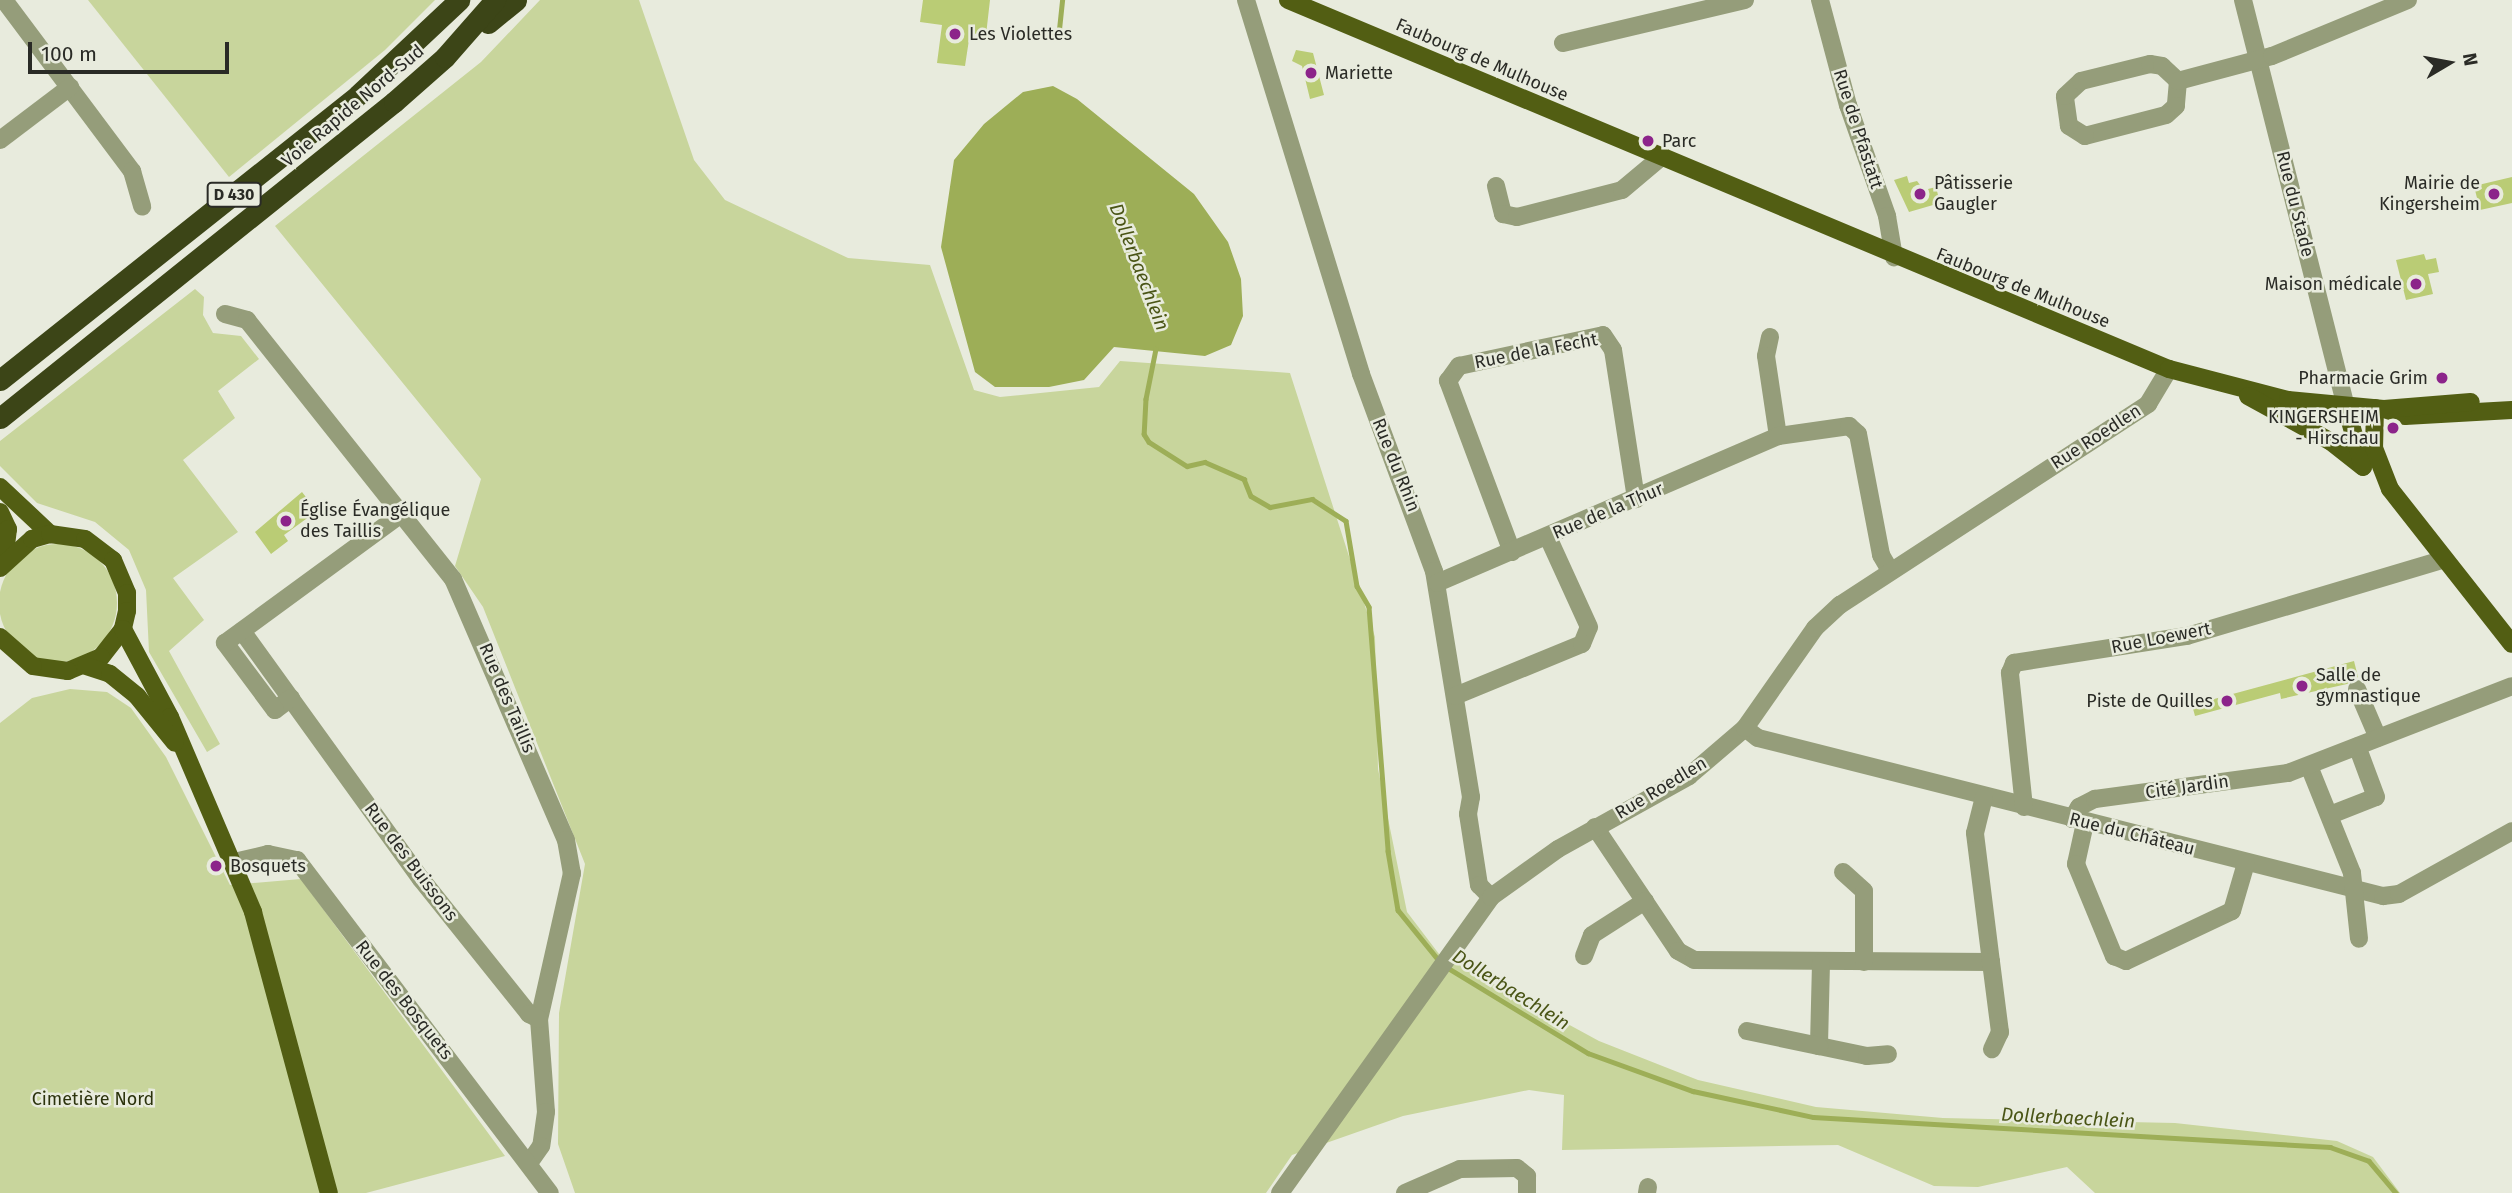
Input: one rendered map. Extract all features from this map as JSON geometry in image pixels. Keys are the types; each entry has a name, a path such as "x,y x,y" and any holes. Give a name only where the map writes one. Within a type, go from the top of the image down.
{"highway":[{"name":"Voie Rapide Nord-Sud","path":"0,380 349,103 459,0"},
{"name":"Voie Rapide Nord-Sud","path":"0,418 445,57 495,0"},
{"path":"445,57 516,0"}],"main road":[{"name":"Faubourg de Mulhouse","path":"1288,0 1894,257 2169,369 2229,386 2346,407 2379,409 2512,398"},
{"path":"2229,386 2330,441 2390,489 2512,644"},
{"path":"2346,407 2363,467"},
{"name":"Faubourg de Mulhouse","path":"2379,409 2405,416 2512,410"},
{"path":"2379,409 2374,448 2390,489"},
{"path":"1,488 50,534"},
{"path":"0,512 8,529 2,565"},
{"path":"0,637 33,666 60,671 86,666 108,651 123,629 127,593 113,560 85,539 50,534 32,539 2,565"},
{"path":"123,629 170,717 180,749 234,862 279,998 329,1193"},
{"path":"86,666 110,674 137,696 180,749"}],"street":[{"path":"4,0 132,171 142,207"},
{"name":"Rue du Rhin","path":"1247,0 1361,374 1393,466 1406,483 1437,583 1455,696 1479,885 1491,897"},
{"path":"1563,43 1745,0"},
{"name":"Rue de Pfastatt","path":"1820,0 1848,105 1887,216 1894,257"},
{"name":"Rue du Stade","path":"2243,0 2346,407"},
{"path":"2178,81 2176,106 2166,115 2085,136 2069,127 2065,96 2081,81 2150,64 2178,81 2258,60 2381,6 2408,0"},
{"path":"0,140 70,88"},
{"path":"1496,186 1503,214 1517,217 1622,190 1660,158"},
{"name":"Rue des Taillis","path":"225,314 247,320 467,605 566,840 572,873 539,1019 546,1112 541,1146 530,1162"},
{"name":"Rue de la Fecht","path":"1512,552 1448,380 1459,366 1603,335 1613,350 1636,499"},
{"path":"1770,337 1766,356 1778,436"},
{"name":"Rue Roedlen","path":"1280,1193 1291,1173 1452,955 1491,897 1595,827 1689,776 1745,728 1815,628 1889,569 2148,404 2169,369"},
{"name":"Rue de la Thur","path":"1437,583 1778,436 1849,426 1858,434 1881,555 1889,569"},
{"path":"291,698 275,710 225,643 400,515"},
{"path":"1455,696 1582,644 1589,627 1548,537"},
{"name":"Rue Loewert","path":"2024,807 2010,673 2014,663 2187,636 2445,559"},
{"name":"Rue des Buissons","path":"242,631 421,879 529,1014 539,1019"},
{"name":"Cité Jardin","path":"2079,821 2079,807 2095,799 2288,773 2512,686"},
{"path":"2357,689 2378,738"},
{"name":"Rue du Château","path":"1745,728 1758,738 1984,797 2246,863 2399,894 2512,831"},
{"path":"2330,815 2376,797 2357,746"},
{"path":"2309,766 2330,815 2355,887 2359,939"},
{"path":"1984,797 1975,833 2000,1032 1992,1049"},
{"path":"2079,821 2076,864 2113,956 2126,961 2232,911 2246,863"},
{"path":"1595,827 1678,951 1694,960 1991,962"},
{"name":"Rue des Bosquets","path":"234,862 268,854 297,860 530,1162 550,1193"},
{"path":"1843,872 1864,891 1864,962"},
{"path":"1584,956 1592,935 1645,901"},
{"path":"1819,1046 1821,962"},
{"path":"1747,1031 1819,1046 1888,1054"},
{"path":"1405,1193 1460,1170 1517,1168 1527,1177 1527,1193"}],"green space":[{"path":"88,0 435,0 385,50 229,177"},
{"path":"540,0 639,0 694,160 725,200 848,258 930,265 974,390 1000,397 1099,387 1120,361 1290,373 1375,637 1378,769 1407,912 1439,954 1599,1041 1698,1080 1816,1107 1943,1118 2175,1123 2337,1141 2373,1157 2400,1193 2095,1193 2067,1167 1978,1187 1934,1186 1838,1145 1562,1150 1564,1095 1529,1090 1403,1116 1292,1155 1266,1193 575,1193 558,1144 559,1013 585,864 483,607 455,566 481,479 275,226 481,62"},
{"path":"195,289 204,297 203,315 213,333 241,336 259,359 218,391 235,418 183,460 238,532 173,578 204,620 169,651 220,744 207,752 149,652 146,590 129,550 95,522 37,503 0,466 0,441"},
{"path":"58,544 81,548 100,561 113,580 117,603 113,626 100,645 81,658 58,662 35,658 16,645 3,626 -1,603 3,580 16,561 35,548"},
{"name":"Cimetière Nord","path":"70,689 107,692 131,708 166,757 230,885 301,879 505,1156 366,1193 0,1193 0,723 32,698"}],"water":[{"path":"1053,86 1077,99 1194,194 1228,242 1241,279 1243,316 1231,345 1205,356 1114,347 1084,380 1049,387 995,387 975,372 941,247 954,160 984,124 1023,92"}],"building":[{"name":"Les Violettes","path":"923,0 990,0 986,35 970,33 965,66 937,63 942,25 920,22"},
{"name":"Mariette","path":"1296,50 1313,53 1324,95 1310,99 1302,66 1292,61"},
{"name":"Pâtisserie Gaugler","path":"1907,176 1909,183 1917,181 1924,190 1936,187 1940,203 1909,212 1894,180"},
{"name":"Mairie de Kingersheim","path":"2512,177 2512,203 2480,210 2474,186"},
{"name":"Maison médicale","path":"2424,254 2426,260 2436,258 2439,272 2428,274 2433,294 2406,300 2396,260"},
{"name":"Église Évangélique des Taillis","path":"302,492 317,511 284,535 288,541 271,554 255,532"},
{"path":"2354,661 2358,677 2347,684 2281,699 2280,693 2195,716 2192,705"}],"waterway":[{"name":"Dollerbaechlein","path":"1058,39 1062,0"},
{"name":"Dollerbaechlein","path":"1156,349 1146,399 1144,434 1149,442 1187,466 1205,462 1244,479 1251,496 1270,507 1312,499 1346,521 1357,586 1369,607 1388,851 1398,910 1441,963"},
{"name":"Dollerbaechlein","path":"1448,968 1588,1053 1693,1091 1813,1117 2330,1147 2369,1161 2396,1193"}],"place":[{"name":"Les Violettes","path":"955,34"},
{"name":"Mariette","path":"1311,73"},
{"name":"Parc","path":"1648,141"},
{"name":"Pâtisserie Gaugler","path":"1920,194"},
{"name":"Mairie de Kingersheim","path":"2494,194"},
{"name":"Maison médicale","path":"2416,284"},
{"name":"Pharmacie Grim","path":"2442,378"},
{"name":"KINGERSHEIM - Hirschau","path":"2393,428"},
{"name":"Église Évangélique des Taillis","path":"286,521"},
{"name":"Salle de gymnastique","path":"2302,686"},
{"name":"Piste de Quilles","path":"2227,701"},
{"name":"Bosquets","path":"216,866"}]}
